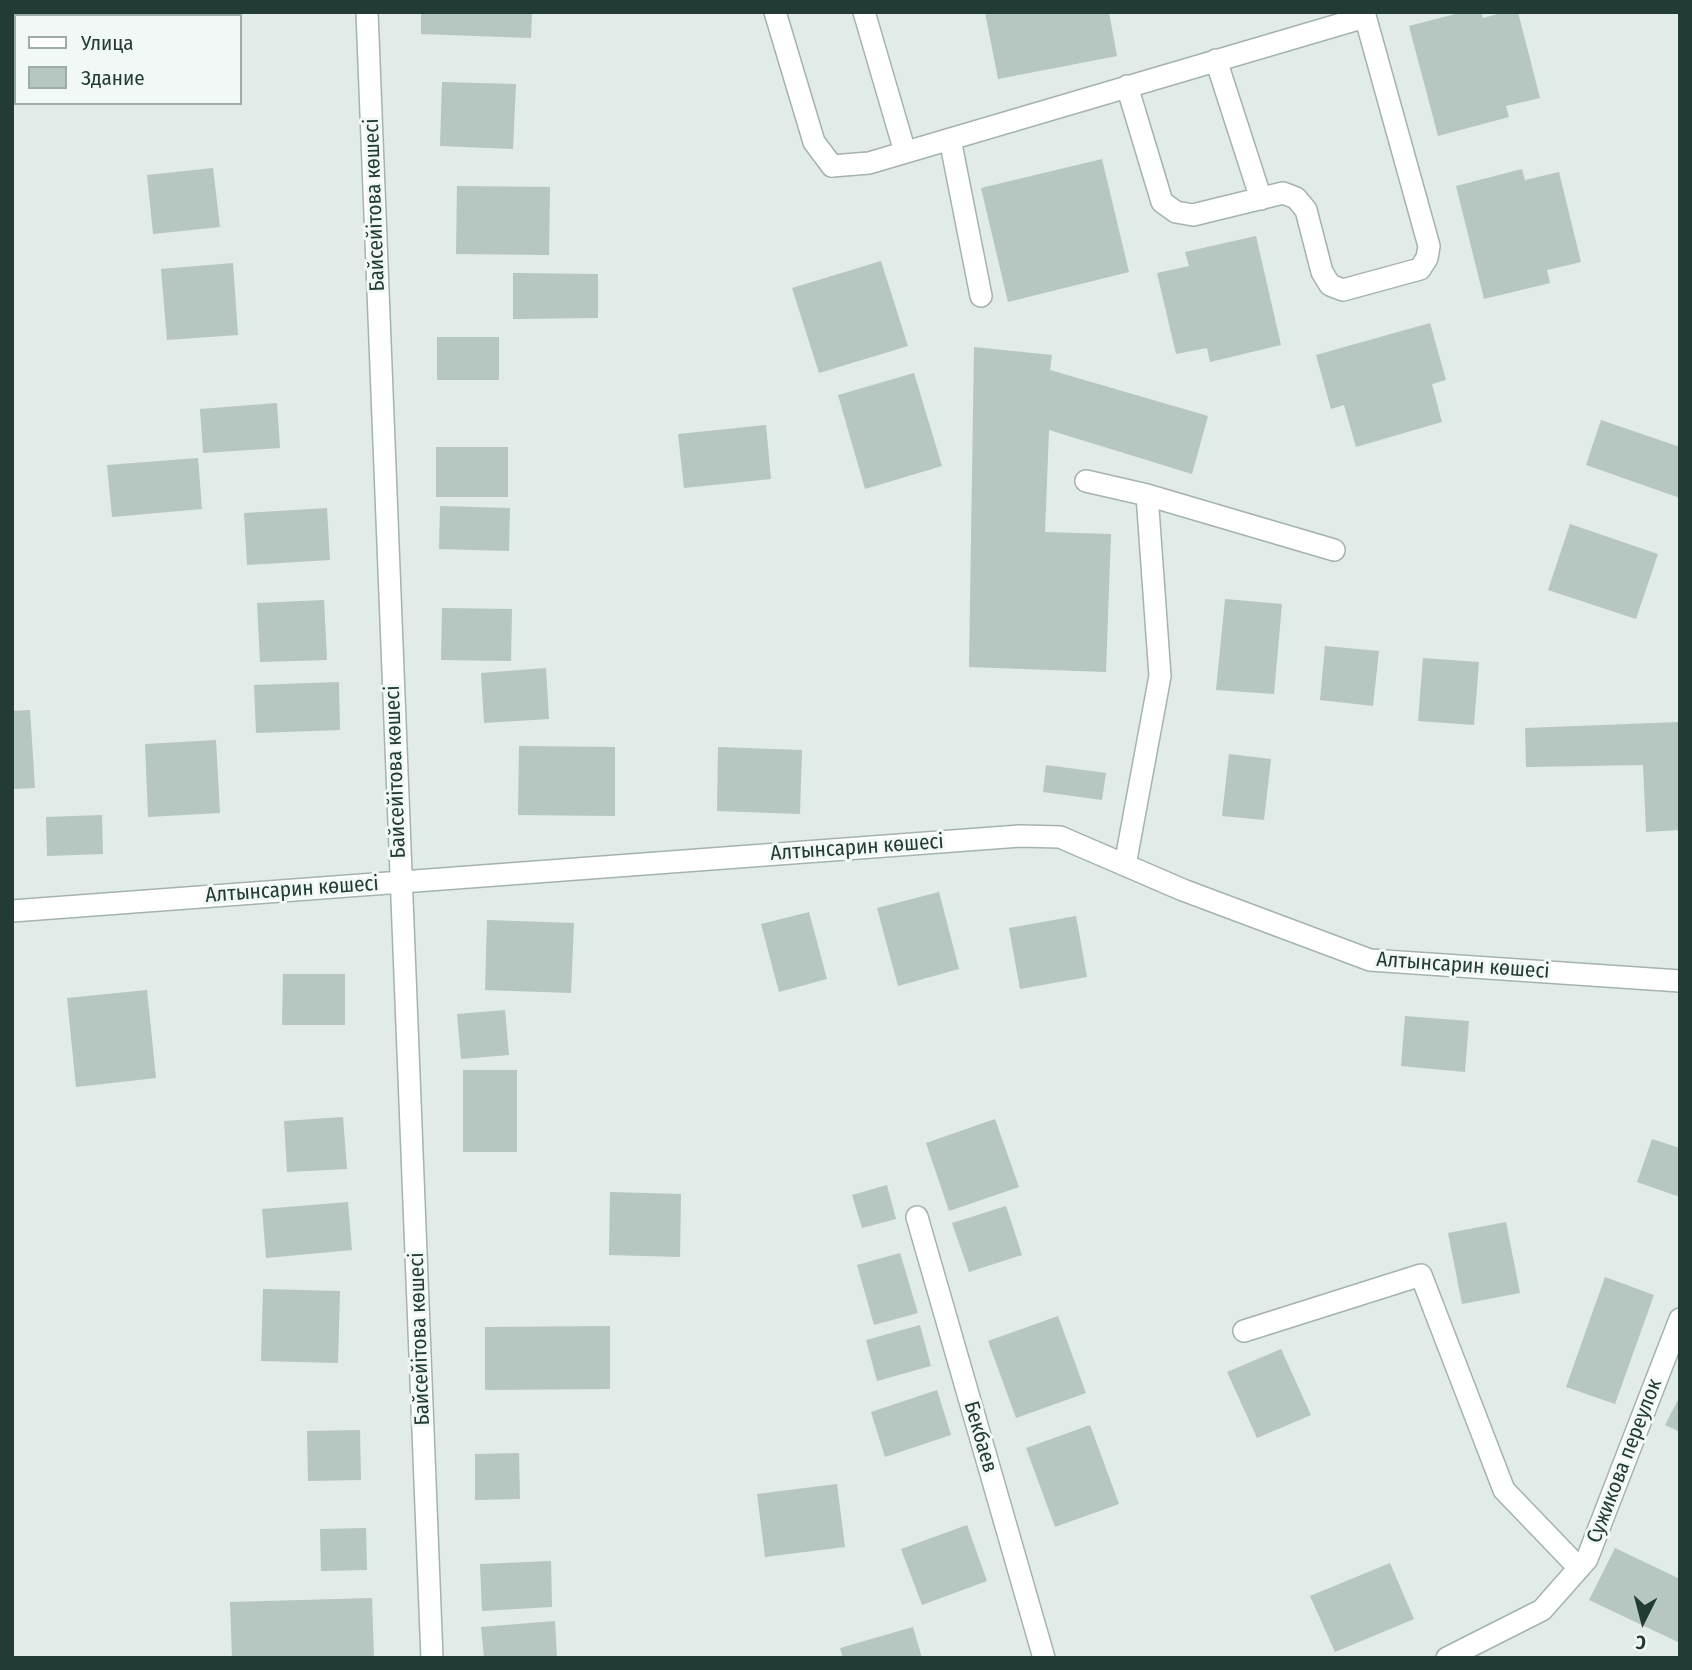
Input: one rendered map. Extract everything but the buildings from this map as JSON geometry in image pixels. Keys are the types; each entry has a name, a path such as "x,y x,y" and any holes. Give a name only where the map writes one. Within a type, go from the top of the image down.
{"street":[{"name":"Байсейітова көшесі","path":"368,12 432,1658"},
{"path":"775,12 814,142 832,166 869,163 1127,86 1216,61 1365,15 1429,246 1427,258 1420,269 1343,290 1330,285 1322,272 1306,210 1296,198 1283,193 1193,215 1176,212 1162,202 1127,86"},
{"path":"864,12 905,152"},
{"path":"1216,61 1261,199"},
{"path":"950,139 981,296"},
{"path":"1086,481 1147,495 1334,550"},
{"path":"1125,865 1160,676 1147,495"},
{"name":"Алтынсарин көшесі","path":"12,911 1020,836 1060,837 1183,890 1370,960 1680,981"},
{"name":"Бекбаев","path":"917,1217 1044,1658"},
{"path":"1244,1331 1421,1275 1504,1490 1579,1568"},
{"name":"Сужикова переулок","path":"1447,1658 1542,1610 1587,1559 1680,1319"}]}
